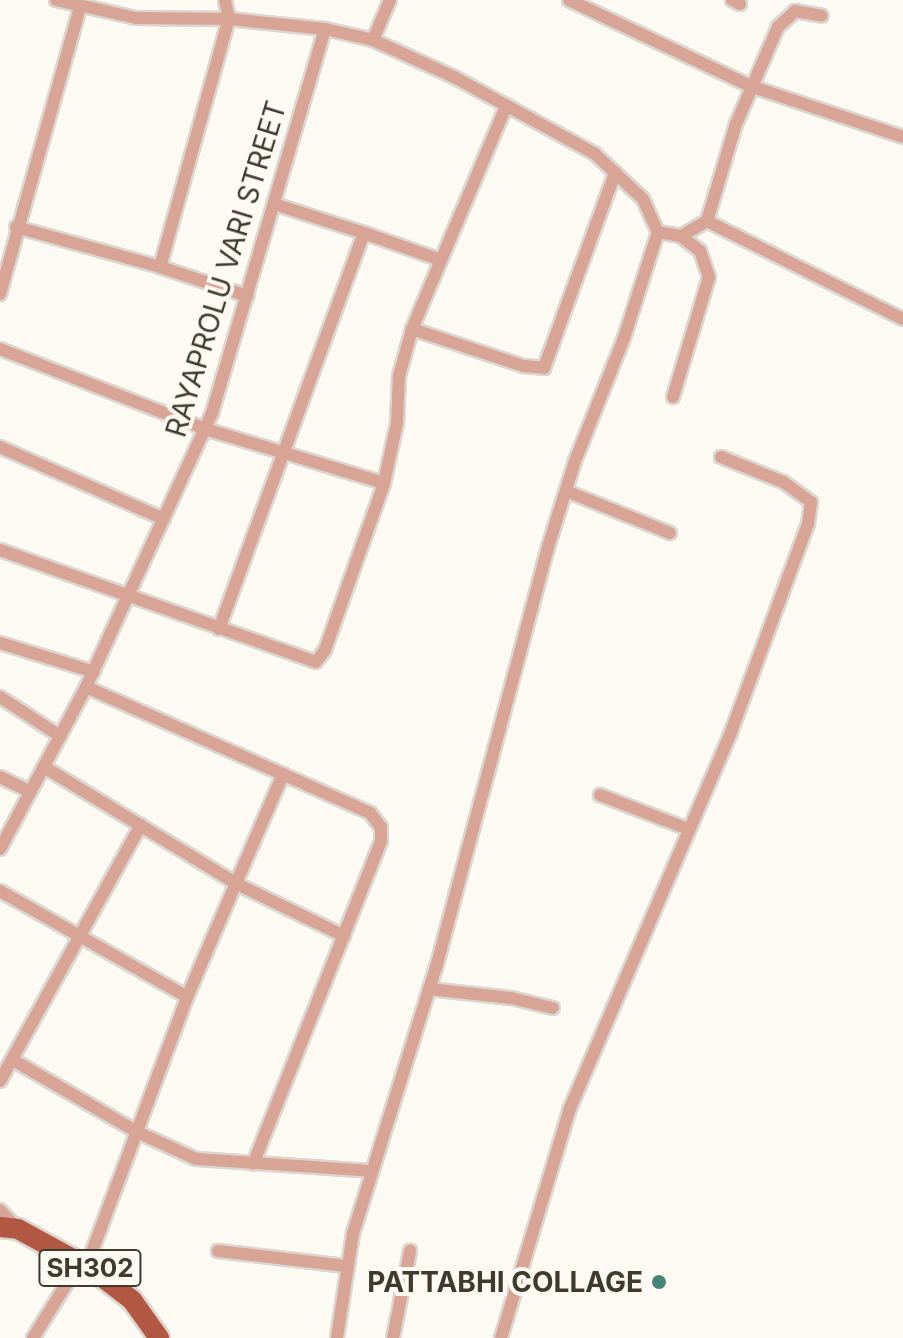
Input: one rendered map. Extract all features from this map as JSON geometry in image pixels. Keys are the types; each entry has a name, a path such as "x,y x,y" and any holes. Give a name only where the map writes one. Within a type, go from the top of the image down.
{"main road":[{"name":"SH302","path":"9,1228 83,1264 132,1300 159,1338"}],"street":[{"path":"56,0 136,18 229,19 325,29 373,40 454,77 595,154 643,199 658,232 621,349 566,491 548,547 483,797 346,1266 337,1338"},
{"path":"160,267 229,19 225,0"},
{"path":"373,40 390,0"},
{"path":"569,0 750,86 903,137"},
{"path":"0,294 73,4"},
{"path":"681,236 707,221 750,86 784,18 795,11 822,16"},
{"name":"RAYAPROLU VARI STREET","path":"0,849 94,672 205,429 325,29"},
{"path":"0,550 316,662 325,650 384,483 397,423 399,376 412,329 438,259 506,106"},
{"path":"412,329 523,366 544,368 615,173"},
{"path":"274,204 438,259"},
{"path":"707,221 903,319"},
{"path":"0,234 15,232 160,267 247,296"},
{"path":"658,232 681,236 700,251 709,277 673,397"},
{"path":"219,629 364,233"},
{"path":"0,349 205,429 384,483"},
{"path":"0,447 164,519"},
{"path":"501,1338 570,1108 770,630 808,524 811,502 783,482 721,457"},
{"path":"566,491 670,533"},
{"path":"0,643 94,672"},
{"path":"86,687 370,813 381,827 381,841 253,1164"},
{"path":"0,697 60,736"},
{"path":"44,767 237,884 344,936"},
{"path":"33,1338 83,1264 137,1132 187,997 283,774"},
{"path":"0,777 31,792"},
{"path":"600,795 688,829"},
{"path":"0,1081 81,939 141,825"},
{"path":"0,891 187,997"},
{"path":"429,989 511,998 553,1008"},
{"path":"13,1060 137,1132 196,1159 372,1171"},
{"path":"0,1210 9,1228"},
{"path":"218,1251 346,1266"},
{"path":"393,1338 410,1251"}],"place":[{"name":"PATTABHI COLLAGE","path":"659,1282"}]}
